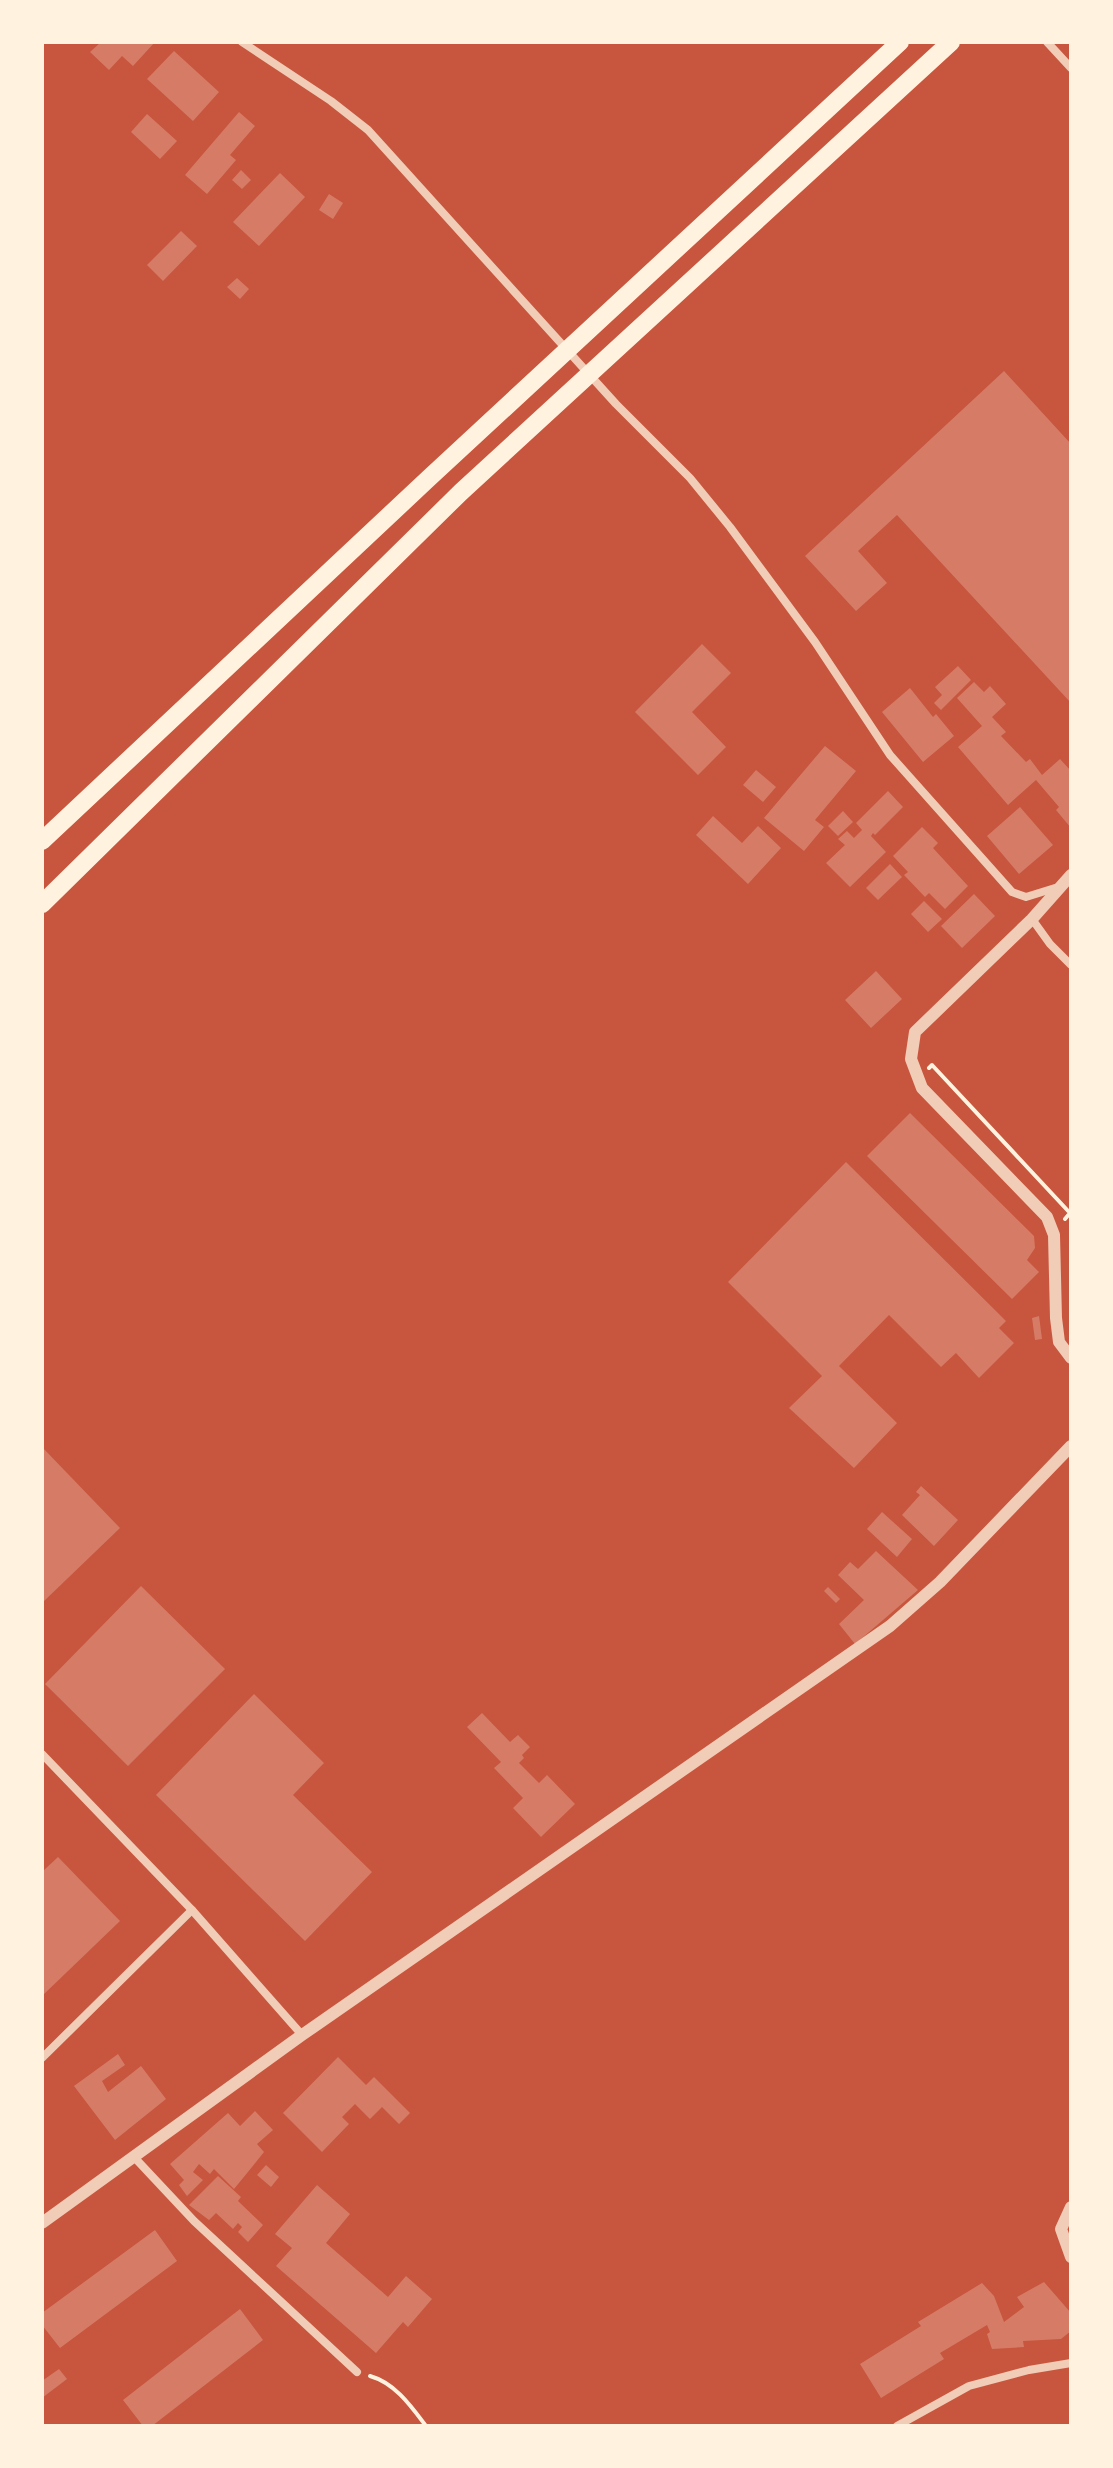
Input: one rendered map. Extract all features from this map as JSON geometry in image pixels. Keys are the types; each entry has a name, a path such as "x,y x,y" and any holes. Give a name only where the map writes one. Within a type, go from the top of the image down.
{"highway":[{"path":"42,841 900,42"},
{"path":"42,904 461,492 951,42"}],"street":[{"path":"242,42 331,101 368,130 616,404 690,478 815,642 890,755 1012,892 1026,897 1060,886"},
{"path":"1047,42 1071,68"},
{"path":"1071,875 1032,919 915,1032 911,1059 922,1088 1047,1217 1054,1235 1059,1342 1071,1358"},
{"path":"1032,919 1050,944 1071,965"},
{"path":"42,2223 302,2035 890,1626 940,1582 1071,1446"},
{"path":"42,1754 192,1910 302,2035"},
{"path":"42,2058 192,1910"},
{"path":"134,2157 194,2221 357,2372"},
{"path":"1071,2207 1061,2229 1071,2257"},
{"path":"897,2426 969,2386 1029,2370 1071,2363"}],"path":[{"path":"925,1071 932,1065 1070,1213 1061,1224"},
{"path":"357,2372 384,2380 411,2406 426,2426"}],"building":[{"path":"101,42 155,42 133,66 122,56 109,70 90,52"},
{"path":"174,51 219,92 193,121 147,79"},
{"path":"239,112 255,126 230,155 236,160 207,194 185,175"},
{"path":"147,114 177,141 160,159 131,132"},
{"path":"241,170 251,180 242,189 232,180"},
{"path":"280,173 305,197 259,246 233,222"},
{"path":"329,194 343,203 333,219 319,210"},
{"path":"181,231 197,246 163,281 147,265"},
{"path":"237,278 249,289 240,299 227,287"},
{"path":"1004,371 1071,444 1071,703 897,515 858,551 887,583 856,611 805,556"},
{"path":"702,644 731,673 692,712 726,747 698,775 635,712"},
{"path":"958,666 971,680 941,710 934,703 942,695 935,687"},
{"path":"974,682 984,692 990,686 1006,704 992,717 1006,732 1001,736 1026,762 1030,759 1042,775 1060,759 1071,771 1071,828 1056,810 1059,807 1036,780 1008,805 958,747 982,726 957,698"},
{"path":"910,688 933,717 936,714 954,736 923,762 882,712"},
{"path":"825,746 856,771 815,820 824,827 804,851 764,818"},
{"path":"756,770 776,787 763,802 743,785"},
{"path":"888,791 903,807 871,836 886,852 850,887 826,863 845,845 838,839 847,831 854,838 862,830 856,823"},
{"path":"1020,807 1053,845 1019,874 987,836"},
{"path":"843,811 853,822 838,836 828,826"},
{"path":"713,816 742,843 758,826 781,848 748,884 696,835"},
{"path":"922,827 938,843 933,848 968,886 945,909 929,893 925,897 904,875 908,872 893,856"},
{"path":"890,864 902,877 878,900 866,888"},
{"path":"974,894 995,916 962,948 941,926"},
{"path":"924,901 942,919 928,932 911,914"},
{"path":"876,971 902,999 871,1028 845,1000"},
{"path":"910,1113 1034,1236 1035,1248 1027,1260 1039,1272 1012,1299 867,1156"},
{"path":"846,1162 1006,1321 999,1328 1014,1343 979,1378 956,1353 941,1367 889,1315 839,1366 897,1423 854,1468 789,1408 822,1376 728,1282"},
{"path":"1039,1316 1042,1339 1035,1340 1032,1318"},
{"path":"42,1447 120,1528 42,1603"},
{"path":"921,1486 958,1520 934,1546 902,1515 920,1495 916,1492"},
{"path":"882,1512 912,1539 897,1557 867,1529"},
{"path":"876,1551 918,1590 855,1644 839,1624 864,1600 838,1575 850,1562 858,1569"},
{"path":"141,1586 225,1669 128,1766 45,1684"},
{"path":"828,1587 840,1599 836,1603 824,1591"},
{"path":"254,1694 324,1763 293,1795 372,1872 305,1941 156,1795"},
{"path":"482,1713 510,1742 518,1735 530,1747 519,1763 539,1783 547,1775 575,1804 541,1837 513,1808 523,1798 494,1768 501,1762 467,1727"},
{"path":"58,1857 120,1921 42,1996 42,1872"},
{"path":"118,2054 125,2065 102,2081 108,2092 141,2066 166,2099 115,2140 74,2086"},
{"path":"338,2057 366,2085 374,2077 410,2113 399,2124 382,2107 370,2119 355,2104 342,2117 349,2124 322,2152 283,2113"},
{"path":"255,2111 273,2130 257,2144 264,2152 252,2167 234,2189 214,2169 210,2174 199,2164 193,2172 203,2180 187,2196 179,2185 184,2180 170,2164 228,2113 240,2126"},
{"path":"266,2165 279,2177 271,2187 257,2175"},
{"path":"218,2176 241,2197 238,2201 263,2225 248,2242 238,2232 242,2227 238,2223 233,2229 216,2213 209,2220 189,2205"},
{"path":"317,2185 350,2214 326,2243 388,2297 406,2276 432,2299 408,2327 403,2322 376,2353 276,2266 292,2248 275,2234"},
{"path":"155,2230 177,2261 60,2348 42,2325 42,2313"},
{"path":"1044,2282 1071,2313 1071,2331 1061,2339 1023,2341 1024,2347 992,2349 987,2325 940,2353 944,2359 881,2398 860,2364 921,2326 918,2322 982,2283 994,2296 1004,2322 1024,2307 1017,2297"},
{"path":"240,2309 263,2340 152,2426 143,2426 123,2400"},
{"path":"59,2369 67,2379 42,2398 42,2381"}]}
